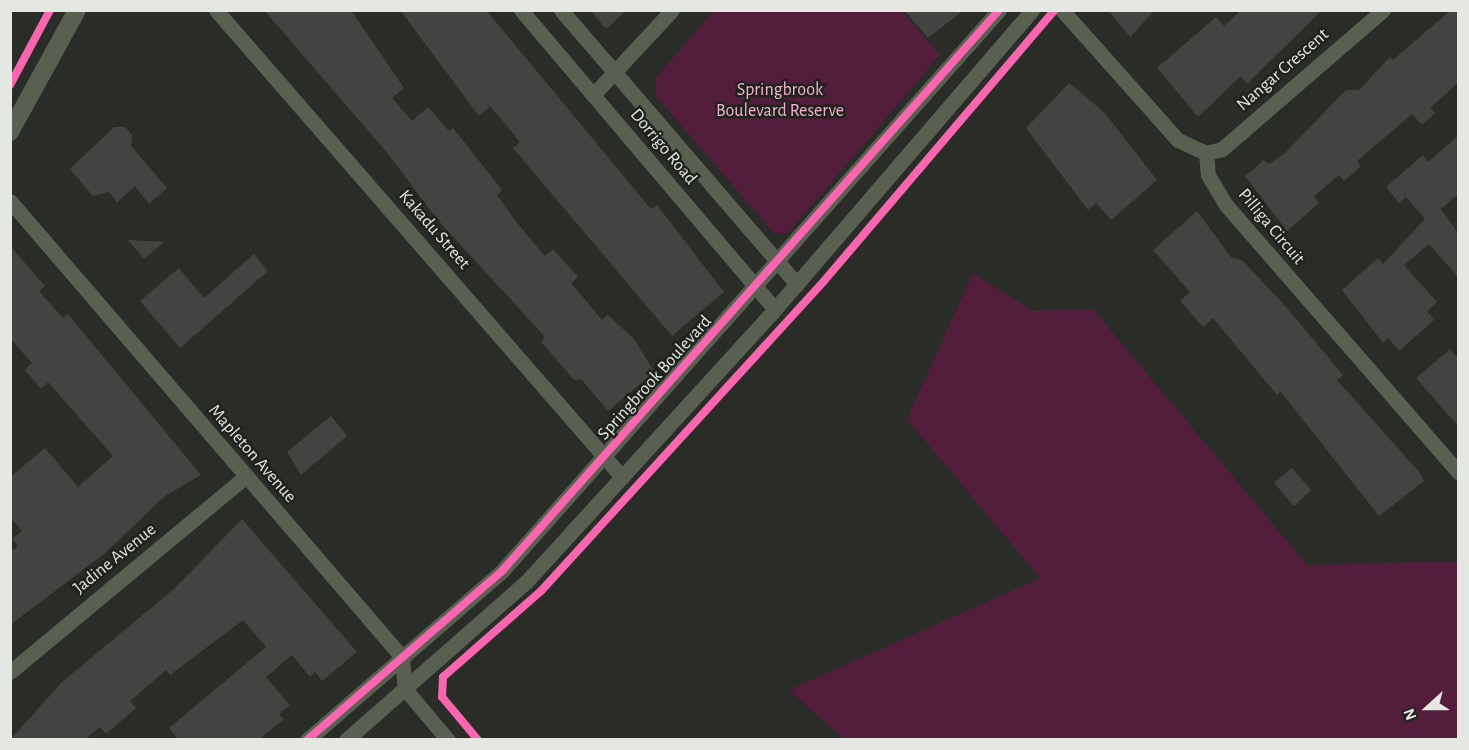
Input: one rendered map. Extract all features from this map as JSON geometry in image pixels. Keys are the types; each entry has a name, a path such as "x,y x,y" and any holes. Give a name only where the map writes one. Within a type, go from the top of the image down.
{"street":[{"path":"10,132 76,10"},
{"name":"Kakadu Street","path":"216,10 622,477"},
{"name":"Dorrigo Road","path":"522,10 775,309"},
{"name":"Dorrigo Road","path":"561,10 797,284"},
{"path":"593,95 617,75 672,10"},
{"name":"Springbrook Boulevard","path":"307,740 502,571 757,287 999,10"},
{"path":"346,740 526,582 775,309 1032,10"},
{"path":"1062,10 1178,140 1206,153"},
{"name":"Nangar Crescent","path":"1206,153 1221,148 1383,10"},
{"name":"Pilliga Circuit","path":"1206,153 1208,175 1226,205 1458,472"},
{"name":"Mapleton Avenue","path":"10,201 402,657"},
{"name":"Jadine Avenue","path":"10,672 245,477"},
{"path":"402,657 405,689 448,740"}],"green space":[{"name":"Springbrook Boulevard Reserve","path":"713,11 902,11 940,55 788,233 774,233 656,96 655,79"},
{"path":"973,273 1033,311 1093,309 1307,565 1458,561 1458,739 844,739 789,690 1040,578 907,419"}],"building":[{"path":"264,10 351,10 404,88 392,98 412,121 428,107 449,131 453,128 502,190 497,195 517,223 545,256 553,249 578,277 571,283 602,320 608,315 635,340 654,372 608,411 581,379 574,380 541,342 545,337 436,218 389,155"},
{"path":"400,10 486,10 651,209 657,205 724,292 672,336 513,148 520,142 490,106 479,116"},
{"path":"590,10 627,10 606,29"},
{"path":"904,10 964,10 928,38"},
{"path":"1108,10 1155,10 1130,37"},
{"path":"1241,10 1322,10 1247,84 1241,76 1198,117 1157,68 1216,17 1224,26"},
{"path":"1451,10 1458,10 1458,83 1430,108 1435,113 1422,125 1412,114 1357,161 1361,166 1344,181 1339,175 1314,196 1319,203 1287,231 1245,176 1264,160 1269,164 1283,155 1346,90 1359,90 1390,57 1393,60"},
{"path":"1069,83 1104,112 1157,180 1111,220 1096,203 1088,210 1026,128"},
{"path":"114,127 125,127 132,135 131,146 167,188 149,204 135,186 117,202 109,192 93,196 70,169"},
{"path":"1458,136 1458,194 1441,209 1458,233 1458,277 1429,244 1404,265 1437,302 1427,311 1434,320 1399,351 1388,338 1383,343 1342,290 1378,258 1383,264 1425,219 1406,197 1399,203 1386,187 1423,155 1428,162"},
{"path":"1197,211 1231,257 1243,261 1287,308 1343,375 1337,380 1420,473 1424,481 1379,516 1281,392 1277,395 1213,318 1203,327 1180,301 1190,292 1153,250"},
{"path":"128,240 164,242 144,259"},
{"path":"10,246 45,286 39,291 63,318 68,314 201,475 165,496 104,554 10,625 10,552 18,546 12,539 22,531 10,517 10,477 45,448 78,487 113,456 48,382 41,389 25,370 32,363 10,338"},
{"path":"254,254 268,271 180,348 140,301 179,268 204,298"},
{"path":"1450,349 1458,359 1458,426 1416,378"},
{"path":"331,416 347,436 301,475 287,452"},
{"path":"1292,468 1311,490 1294,506 1274,483"},
{"path":"242,519 357,652 322,681 315,672 310,677 292,655 266,677 290,705 279,714 284,719 258,740 179,740 169,728 266,647 243,620 170,675 166,670 130,701 136,708 106,734 100,727 85,740 10,740 62,682 175,588"}],"cycle path":[{"path":"10,85 50,10"},
{"path":"307,740 502,571 999,10"},
{"path":"478,740 442,697 443,677 541,591 824,281 1055,10"}]}
